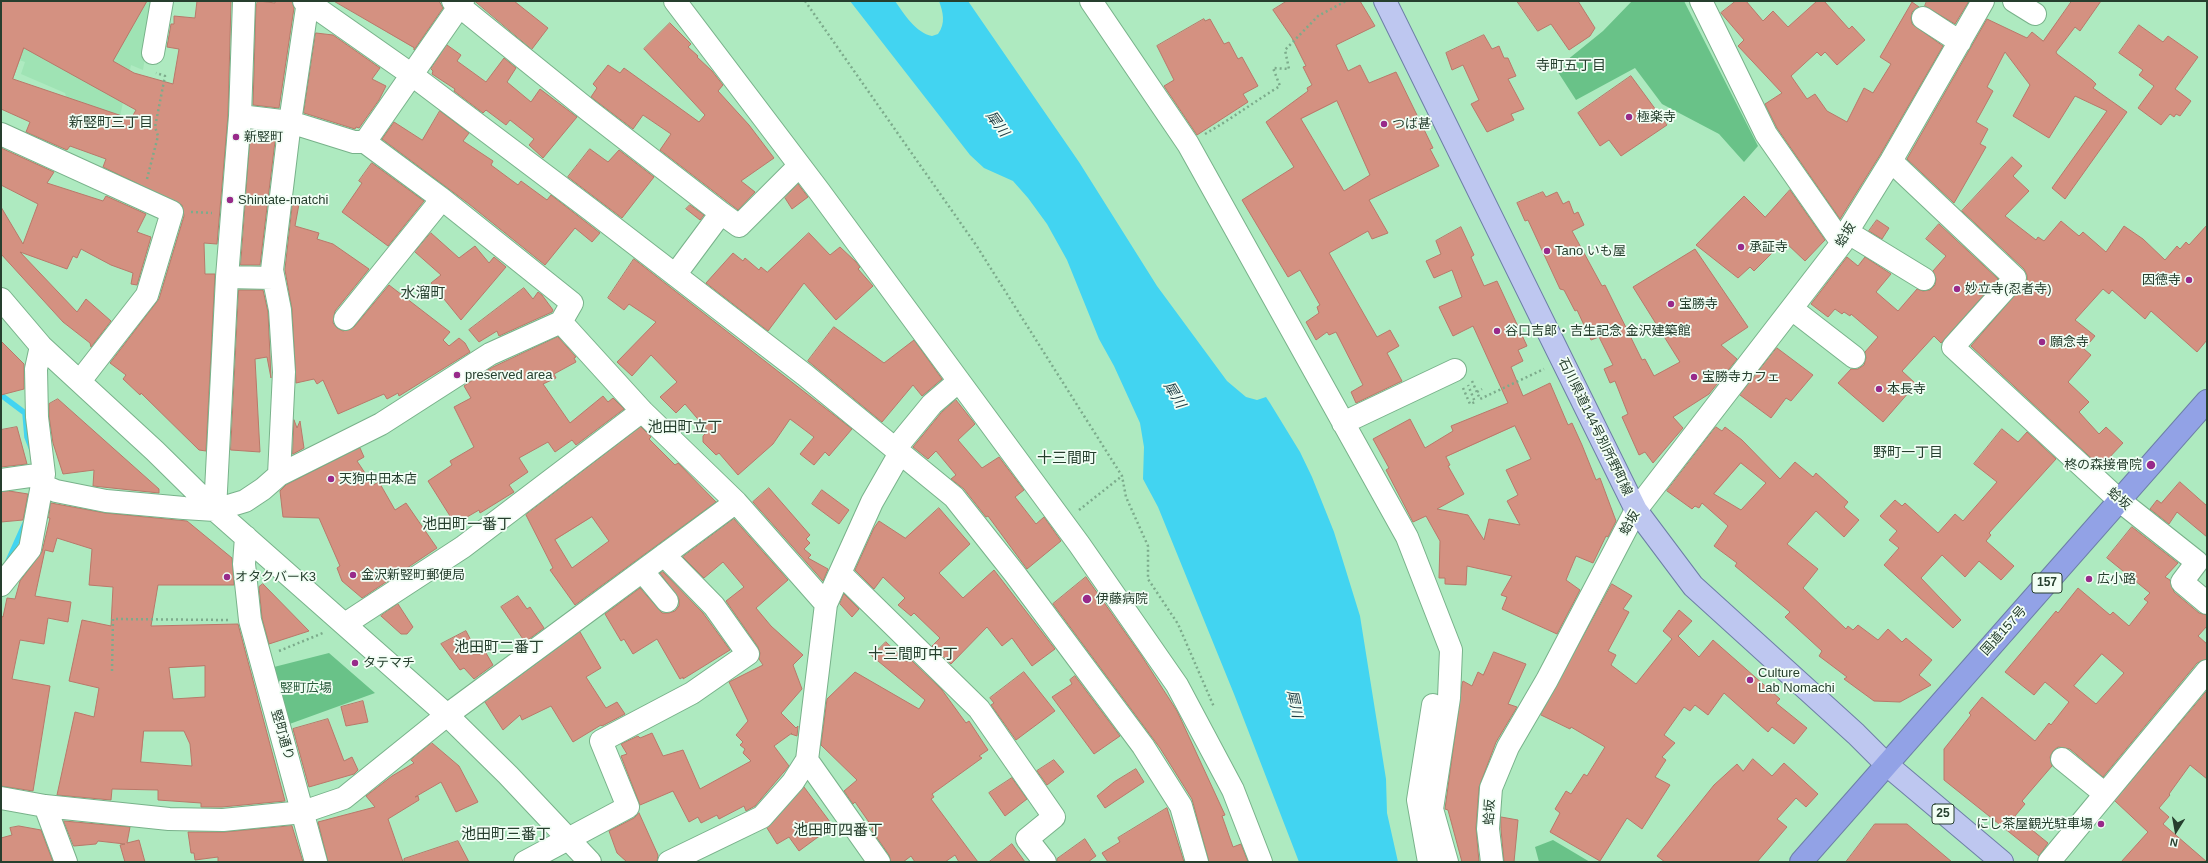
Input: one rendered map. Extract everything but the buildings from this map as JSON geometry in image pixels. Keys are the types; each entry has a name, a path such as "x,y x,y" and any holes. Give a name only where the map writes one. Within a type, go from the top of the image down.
{"highway":[{"name":"国道157号","path":"1801,862 2207,401"}],"main road":[{"name":"石川県道144号別所野町線","path":"1386,1 1636,510 1693,586 1856,734 1886,764"},
{"name":"25","path":"1886,764 2002,862"}],"street":[{"path":"153,53 162,1"},
{"path":"215,510 227,277 240,116 244,1"},
{"path":"279,475 284,372 280,310 272,278 272,270 306,1 412,75 675,275 805,375 954,497 1015,574 1143,746 1181,806 1197,862"},
{"path":"675,1 959,381 1063,523 1177,685 1233,790 1261,862"},
{"path":"1091,1 1188,144 1407,537 1451,650 1449,698 1432,809 1447,862"},
{"path":"1701,1 1766,134 1845,238 1924,279"},
{"path":"1891,161 1983,1"},
{"path":"2014,1 2035,14"},
{"path":"365,142 412,75 458,3 588,110 739,226 799,166"},
{"path":"1923,18 1960,42"},
{"path":"1,480 43,480 56,491 106,501 215,510 244,501 263,489 279,475 381,424 490,354 561,322 572,303 442,199 365,142 354,142 290,122 240,116"},
{"path":"1,134 172,212 147,295 80,381"},
{"name":"蛤坂","path":"1492,862 1488,829 1491,788 1508,747 1547,680 1636,510 1792,309 1845,238 1891,161 2015,278 1953,347 2120,501 2197,562 2182,582 2207,603"},
{"path":"345,319 442,199"},
{"path":"675,275 721,213"},
{"path":"227,277 272,278"},
{"path":"1,299 41,346 155,450 215,510 447,715 570,838 590,862"},
{"path":"1792,309 1854,357"},
{"path":"561,322 642,411 736,502 826,604"},
{"path":"1,585 30,549 43,480 37,417 36,369 41,346"},
{"path":"1343,424 1455,370"},
{"path":"669,862 762,817 793,782 807,760 826,604 841,574 872,502 898,451 932,404 959,381"},
{"path":"345,624 463,547 642,411"},
{"path":"1,798 45,806 169,819 223,820 302,812 344,798 447,715 736,502"},
{"name":"竪町通り","path":"246,537 244,564 250,620 316,862"},
{"path":"525,862 628,807 601,741 692,693 748,654 714,606 664,556"},
{"path":"643,572 667,600"},
{"path":"841,574 979,709 1054,817 1027,839 1045,862"},
{"path":"1429,862 1418,800 1437,680 1451,650"},
{"path":"2049,862 2207,671"},
{"path":"2062,759 2105,794"},
{"path":"807,760 879,862"},
{"path":"45,806 66,862"}],"path":[{"path":"804,1 976,245 1122,476 1126,497 1148,546 1148,579 1178,624 1215,710"},
{"path":"1188,144 1233,118 1239,112 1280,86 1273,68 1289,69 1285,50 1318,16 1346,1"},
{"path":"142,199 158,136 155,127 165,76 150,71 153,53"},
{"path":"172,212 233,213"},
{"path":"1480,399 1530,375"},
{"path":"1477,392 1482,388"},
{"path":"1063,523 1122,476"},
{"path":"112,670 113,619 250,620"},
{"path":"260,659 345,624"}],"shaded area":[{"path":"1,1 154,1 143,70 131,65 118,126 68,103 65,93 21,74 25,62 1,54"}],"green space":[{"path":"1632,1 1684,1 1758,146 1744,162 1719,134 1662,104 1635,68 1576,100 1556,69 1603,31"},
{"name":"竪町広場","path":"329,653 375,693 284,726 270,668"},
{"path":"1553,840 1590,862 1539,862 1535,847"}],"water":[{"name":"犀川","path":"850,1 895,1 906,17 916,27 932,36 938,34 941,30 943,22 943,13 939,1 968,1 1079,162 1157,286 1227,381 1246,397 1257,400 1266,397 1270,403 1300,452 1312,477 1334,532 1360,616 1386,779 1387,813 1398,862 1299,862 1234,694 1158,507 1143,479 1144,447 1140,423 1114,366 1099,339 1067,260 1047,224 1028,198 1013,181 984,168 970,155"}],"waterway":[{"path":"1,395 25,413 27,437 32,450"},
{"path":"8,561 25,523"}],"place":[{"name":"極楽寺","path":"1629,117"},
{"name":"つば甚","path":"1384,124"},
{"name":"新竪町","path":"236,137"},
{"name":"Shintate-matchi","path":"230,200"},
{"name":"承証寺","path":"1741,247"},
{"name":"Tano いも屋","path":"1547,251"},
{"name":"因徳寺","path":"2189,280"},
{"name":"妙立寺(忍者寺)","path":"1957,289"},
{"name":"宝勝寺","path":"1671,304"},
{"name":"谷口吉郎・吉生記念 金沢建築館","path":"1497,331"},
{"name":"願念寺","path":"2042,342"},
{"name":"preserved area","path":"457,375"},
{"name":"宝勝寺カフェ","path":"1694,377"},
{"name":"本長寺","path":"1879,389"},
{"name":"柊の森接骨院","path":"2151,465"},
{"name":"天狗中田本店","path":"331,479"},
{"name":"金沢新竪町郵便局","path":"353,575"},
{"name":"オタクバーK3","path":"227,577"},
{"name":"広小路","path":"2089,579"},
{"name":"伊藤病院","path":"1087,599"},
{"name":"タテマチ","path":"355,663"},
{"name":"Culture Lab Nomachi","path":"1750,680"},
{"name":"にし茶屋観光駐車場","path":"2101,824"}],"district":[{"name":"寺町五丁目","path":"1571,66"},
{"name":"新竪町三丁目","path":"111,123"},
{"name":"水溜町","path":"423,294"},
{"name":"池田町立丁","path":"685,428"},
{"name":"野町一丁目","path":"1908,453"},
{"name":"十三間町","path":"1067,459"},
{"name":"池田町一番丁","path":"467,525"},
{"name":"池田町二番丁","path":"499,648"},
{"name":"十三間町中丁","path":"913,655"},
{"name":"池田町四番丁","path":"838,831"},
{"name":"池田町三番丁","path":"506,835"}]}
